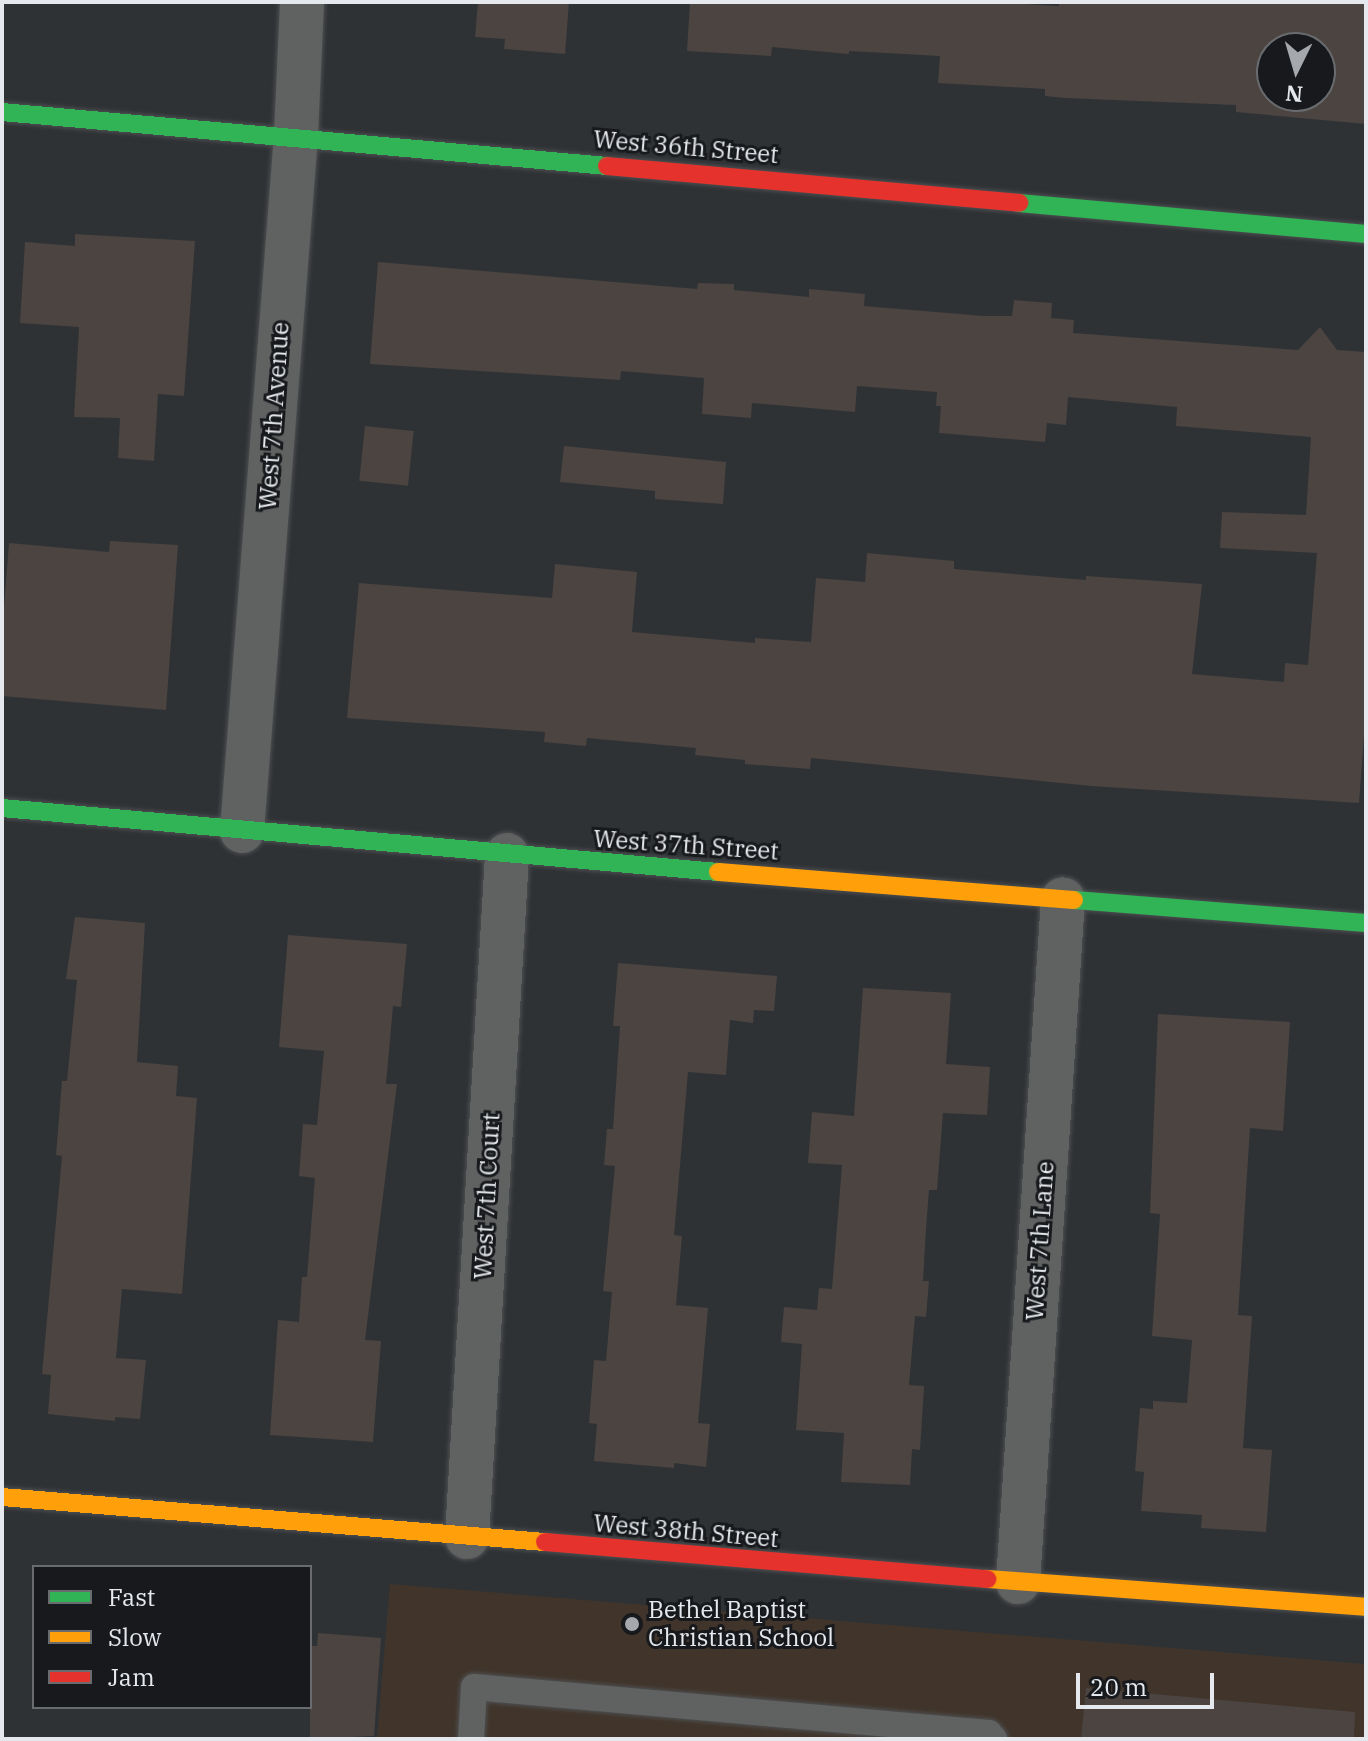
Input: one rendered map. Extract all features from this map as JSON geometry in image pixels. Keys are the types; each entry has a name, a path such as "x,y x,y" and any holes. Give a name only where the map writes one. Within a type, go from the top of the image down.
{"street":[{"name":"West 7th Avenue","path":"242,831 296,135 302,2"},
{"name":"West 36th Street","path":"2,112 296,135 1366,234"},
{"name":"West 37th Street","path":"2,808 507,855 1366,923"},
{"name":"West 7th Court","path":"467,1537 507,855"},
{"name":"West 7th Lane","path":"1018,1582 1063,899"},
{"name":"West 38th Street","path":"2,1497 1018,1582 1366,1607"}],"lane":[{"path":"471,1739 474,1687 900,1732 989,1733 994,1739"}],"shaded area":[{"name":"Bethel Baptist Christian School","path":"390,1584 1366,1664 1366,1739 377,1739"}],"building":[{"path":"478,2 569,2 565,54 504,49 505,39 475,37"},
{"path":"690,2 988,2 1059,6 1059,2 1366,2 1366,124 1236,112 1236,105 1065,98 1045,96 1045,89 938,83 940,56 849,51 849,54 772,47 771,56 687,51"},
{"path":"75,234 195,241 184,396 158,394 154,461 118,458 120,418 74,417 79,327 20,323 25,242 75,246"},
{"path":"378,262 697,289 698,283 734,284 734,290 809,297 809,289 865,294 864,306 984,316 1012,316 1014,300 1052,303 1051,318 1074,320 1073,333 1298,350 1320,327 1337,350 1366,352 1366,709 1359,803 1091,786 811,758 810,769 745,764 745,760 695,755 696,748 587,738 586,746 544,742 545,732 347,718 359,583 552,598 555,564 637,572 632,632 755,643 755,638 811,642 816,578 865,582 867,553 954,561 954,569 1086,580 1086,576 1202,584 1192,674 1284,682 1285,663 1308,665 1317,553 1220,548 1222,512 1306,515 1311,437 1176,426 1177,407 1068,397 1066,425 1047,423 1045,442 939,433 941,406 936,406 937,392 857,386 855,412 752,403 751,418 702,414 704,378 621,371 620,380 370,364"},
{"path":"365,426 414,431 408,486 359,481"},
{"path":"564,446 726,462 723,504 655,499 655,491 560,482"},
{"path":"110,541 178,545 166,710 2,696 2,633 9,543 109,552"},
{"path":"75,917 145,923 137,1062 178,1066 176,1096 197,1098 182,1294 122,1289 116,1358 146,1360 140,1419 115,1417 115,1421 48,1414 51,1375 42,1374 62,1156 56,1155 62,1081 67,1081 77,980 66,979"},
{"path":"288,935 407,944 401,1007 393,1006 386,1084 397,1084 365,1340 381,1341 373,1442 270,1435 278,1320 299,1322 302,1277 307,1277 315,1178 299,1176 303,1124 317,1125 324,1051 279,1047"},
{"path":"618,963 777,976 774,1011 754,1010 753,1023 730,1020 726,1075 688,1072 674,1235 682,1236 676,1305 708,1308 698,1423 710,1424 706,1467 674,1463 674,1468 594,1461 597,1424 589,1423 594,1360 606,1361 612,1292 603,1291 615,1166 604,1165 607,1129 613,1129 620,1026 613,1026"},
{"path":"863,988 951,993 946,1064 990,1067 987,1115 943,1113 937,1190 929,1190 923,1281 929,1281 926,1317 915,1316 909,1385 924,1386 920,1450 912,1449 910,1485 841,1482 844,1433 796,1430 802,1344 781,1342 784,1307 817,1310 819,1288 832,1289 842,1165 808,1163 812,1112 854,1116"},
{"path":"1158,1014 1290,1022 1283,1131 1250,1128 1238,1315 1252,1316 1243,1448 1272,1450 1266,1532 1201,1528 1202,1515 1141,1511 1144,1472 1135,1471 1140,1408 1153,1409 1153,1401 1187,1403 1192,1340 1152,1336 1160,1214 1150,1213"},
{"path":"318,1633 381,1638 374,1736 310,1739 312,1646 317,1646"},
{"path":"1086,1688 1355,1712 1354,1739 1081,1739"}],"traffic: fast":[{"path":"2,112 607,166"},
{"path":"1019,203 1366,234"},
{"path":"2,808 718,872"},
{"path":"1074,900 1366,923"}],"traffic: slow":[{"path":"718,872 1074,900"},
{"path":"2,1497 545,1542"},
{"path":"987,1579 1366,1607"}],"traffic: jam":[{"path":"607,166 1019,203"},
{"path":"545,1542 987,1579"}],"place":[{"name":"Bethel Baptist Christian School","path":"632,1624"}]}
